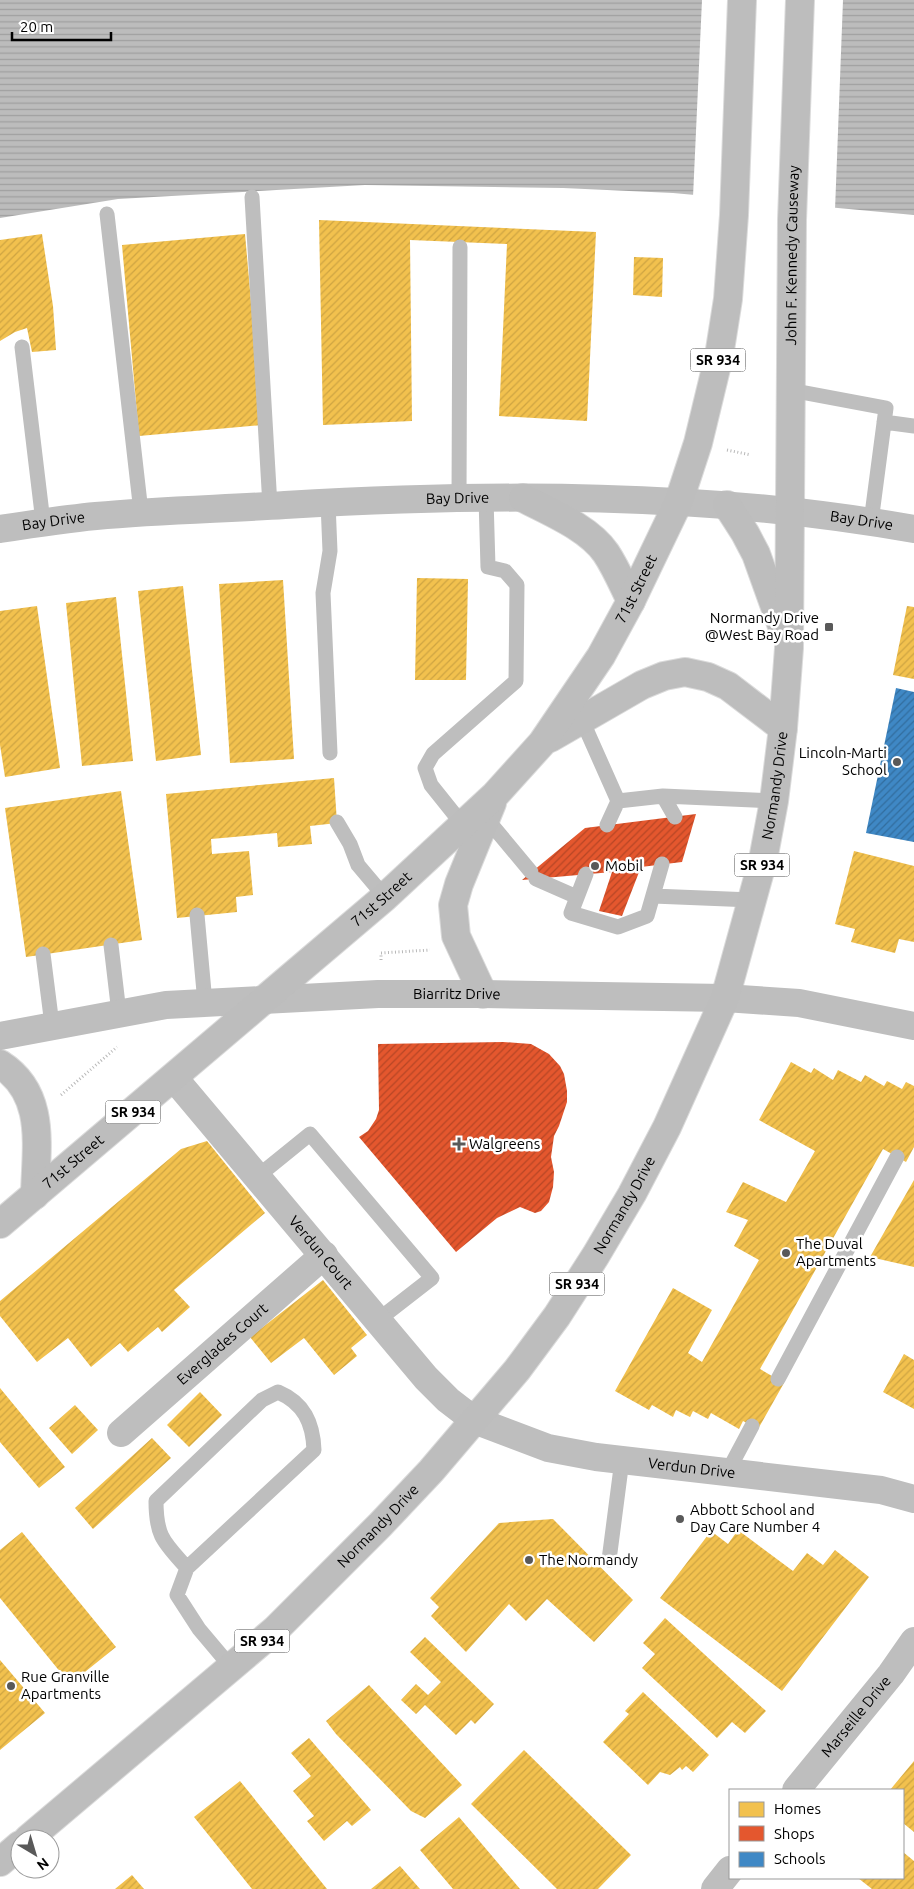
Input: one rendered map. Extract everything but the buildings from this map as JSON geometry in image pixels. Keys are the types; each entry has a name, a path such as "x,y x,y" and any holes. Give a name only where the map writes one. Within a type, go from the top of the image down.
{"main road":[{"name":"SR 934","path":"680,501 698,443 719,356 728,299 734,215 742,0"},
{"name":"John F. Kennedy Causeway","path":"789,510 792,220 800,0"},
{"path":"523,498 584,531 596,542 606,552 631,601"},
{"name":"71st Street","path":"0,1224 266,1000 481,813 542,743 602,656 680,501"},
{"path":"727,505 756,554 789,648"},
{"name":"Normandy Drive","path":"40,1829 275,1630 431,1471 517,1370 551,1324 632,1194 667,1127 725,998 763,860 774,801 783,728 789,648 789,510"},
{"path":"542,743 642,685 664,676 685,672 708,677 728,686 783,728"},
{"path":"481,813 454,905 456,936 483,994"},
{"path":"0,1064 8,1069 24,1088 34,1112 36,1137 35,1195"},
{"path":"0,1862 10,1854"}],"street":[{"name":"Bay Drive","path":"0,530 44,522 141,512 486,498 680,501 789,510 914,529"},
{"name":"Biarritz Drive","path":"0,1036 166,1005 378,994 725,998 798,1003 914,1026"},
{"name":"Verdun Court","path":"174,1078 434,1386 448,1400 474,1420"},
{"name":"Everglades Court","path":"121,1433 324,1255"},
{"name":"Verdun Drive","path":"474,1420 548,1448 622,1460 881,1490 914,1499"},
{"name":"Marseille Drive","path":"797,1789 891,1674 914,1641"},
{"path":"715,1889 729,1871"}],"lane":[{"path":"252,197 270,506"},
{"path":"107,214 141,512"},
{"path":"459,499 460,246"},
{"path":"22,347 44,522"},
{"path":"790,390 886,408 872,522"},
{"path":"884,422 914,426"},
{"path":"486,498 488,566 505,571 517,585 516,681 433,754 425,768 431,785 481,813 533,876 577,897"},
{"path":"328,503 330,551 323,593 330,752"},
{"path":"582,720 618,801 607,825"},
{"path":"618,801 663,796 774,801"},
{"path":"663,796 675,817"},
{"path":"337,822 350,844 358,865 385,897"},
{"path":"586,874 572,913 618,927 646,916 662,864"},
{"path":"653,896 752,900"},
{"path":"197,915 205,1003"},
{"path":"111,944 119,1013"},
{"path":"43,954 52,1025"},
{"path":"257,1177 310,1134 432,1278 378,1320"},
{"path":"778,1379 897,1157"},
{"path":"187,1568 162,1539 156,1518 156,1500 262,1400 278,1392 289,1396 310,1420 314,1433 314,1450 187,1568 177,1595 199,1629 231,1667"},
{"path":"727,1473 752,1426"},
{"path":"609,1560 622,1460"}],"path":[{"path":"724,450 751,455"},
{"path":"381,960 381,953 436,949"},
{"path":"55,1101 122,1042"}],"shaded area":[{"path":"0,0 914,0 914,215 673,193 563,188 365,185 118,199 0,218"}],"pier":[{"path":"702,0 843,0 835,210 693,197"}],"place":[{"name":"Normandy Drive @West Bay Road","path":"829,627"},
{"name":"Lincoln-Marti School","path":"897,762"},
{"name":"Mobil","path":"595,866"},
{"name":"Walgreens","path":"459,1144"},
{"name":"The Duval Apartments","path":"786,1253"},
{"name":"Abbott School and Day Care Number 4","path":"680,1519"},
{"name":"The Normandy","path":"529,1560"},
{"name":"Rue Granville Apartments","path":"11,1686"}]}
